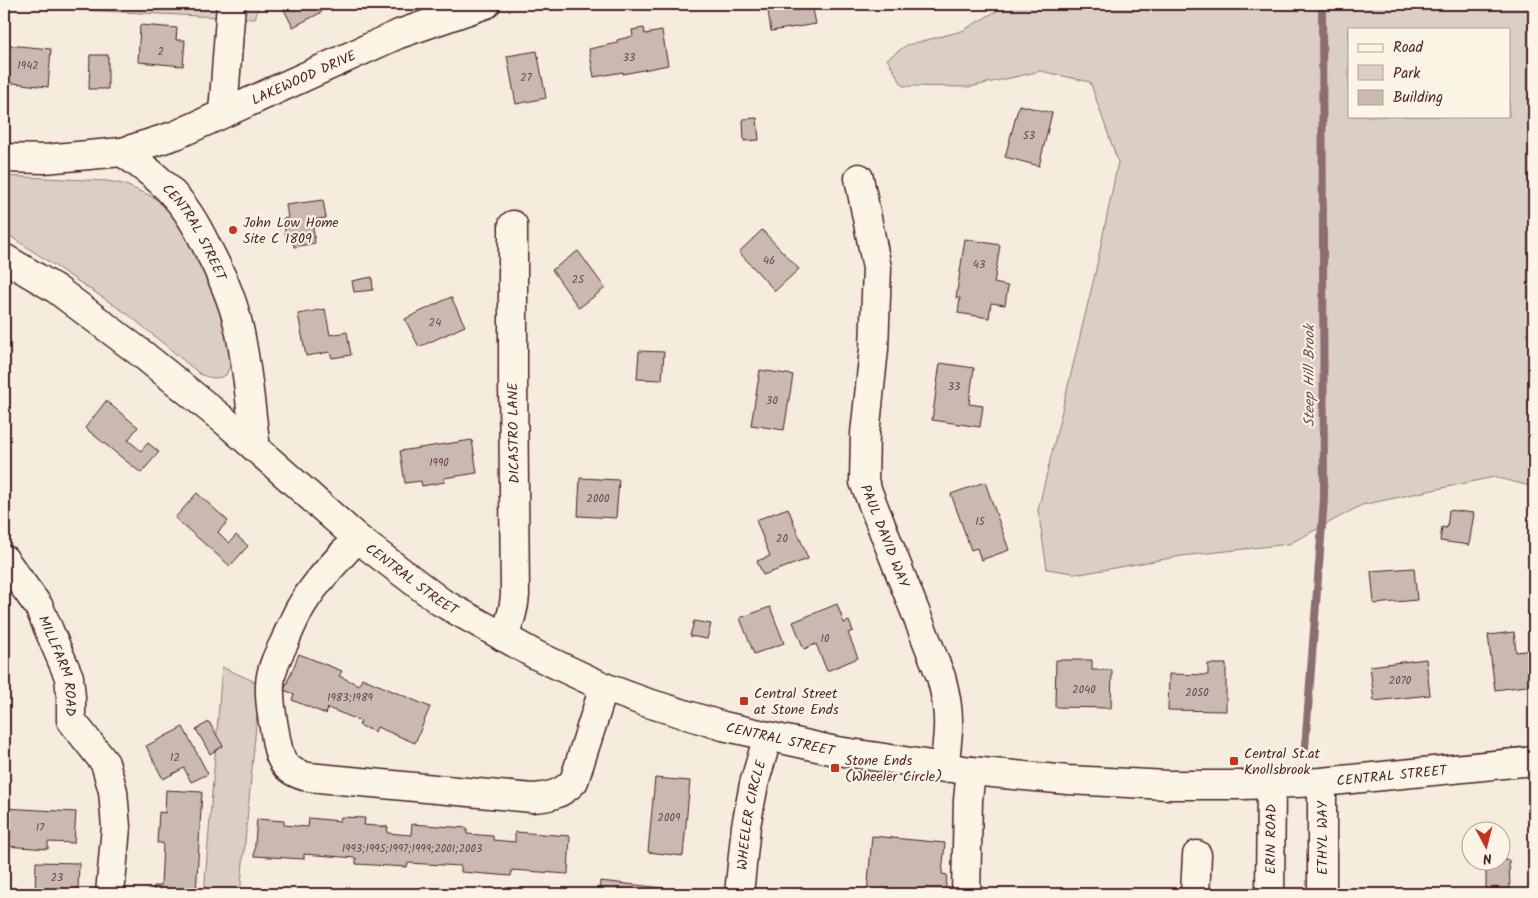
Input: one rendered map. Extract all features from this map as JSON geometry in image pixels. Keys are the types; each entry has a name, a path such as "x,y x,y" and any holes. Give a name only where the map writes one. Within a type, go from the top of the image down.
{"street":[{"path":"223,113 231,4"},
{"name":"LAKEWOOD DRIVE","path":"122,152 176,135 399,34 486,4"},
{"path":"4,158 44,159 122,152"},
{"name":"CENTRAL STREET","path":"122,152 140,164 172,192 198,228 222,274 238,323 243,346 256,448"},
{"name":"PAUL DAVID WAY","path":"859,178 877,268 874,349 865,434 864,482 941,677 948,710 949,727 944,768"},
{"name":"DICASTRO LANE","path":"503,637 511,621 515,595 513,225"},
{"name":"CENTRAL STREET","path":"4,258 56,289 99,321 225,421 357,538 441,602 536,655 604,687 645,702 723,726 831,750 944,768 1117,783 1177,785 1322,782 1534,761"},
{"path":"357,538 299,610 274,663 270,684 272,719 277,748 281,761 296,774 308,777 532,798 559,794 574,781 604,687"},
{"name":"MILLFARM ROAD","path":"4,559 39,607 69,677 72,697 71,720 105,763 113,790 116,827 110,894"},
{"name":"WHEELER CIRCLE","path":"739,894 746,826 754,784 768,736"},
{"path":"966,894 968,800 971,771"},
{"name":"ETHYL WAY","path":"1322,782 1322,894"},
{"name":"ERIN ROAD","path":"1270,894 1271,784"},
{"path":"1196,894 1197,855"}],"green space":[{"path":"85,4 259,4 255,19 84,10"},
{"path":"1008,4 1534,4 1534,487 1494,477 1362,505 1289,544 1182,556 1080,574 1047,569 1038,510 1095,274 1118,162 1090,82 1041,71 970,87 903,86 887,59 907,45 962,31"},
{"path":"4,176 107,181 123,184 159,201 181,220 219,295 233,359 226,375 213,378 200,374 129,315 4,232"},
{"path":"222,667 260,684 240,894 204,894"}],"building":[{"path":"281,4 318,4 322,12 293,27"},
{"path":"767,4 812,4 816,24 771,31"},
{"path":"933,4 947,4 933,7"},
{"path":"140,25 177,28 176,40 185,40 183,66 138,62"},
{"path":"644,28 645,34 662,31 668,65 623,74 623,72 594,77 589,49 617,43 617,40 633,36 632,30"},
{"path":"8,45 51,49 48,87 4,82"},
{"path":"537,51 546,98 516,104 507,56"},
{"path":"90,55 108,55 108,89 89,89"},
{"path":"1019,105 1052,113 1039,166 1005,157"},
{"path":"757,118 759,140 744,141 743,119"},
{"path":"323,200 326,218 312,220 315,243 294,247 292,236 286,237 283,219 288,218 286,205"},
{"path":"762,230 799,269 775,291 739,252"},
{"path":"965,239 1000,245 994,283 1008,286 1005,305 991,303 989,318 958,313 960,298 956,298"},
{"path":"578,251 605,288 579,308 552,270"},
{"path":"372,277 373,290 354,292 352,281"},
{"path":"451,297 465,326 419,347 405,319"},
{"path":"325,309 330,335 347,332 351,355 332,358 330,352 306,356 298,314"},
{"path":"639,351 664,352 662,380 637,379"},
{"path":"940,363 974,368 969,404 983,406 980,427 932,420"},
{"path":"760,370 793,375 784,430 751,425"},
{"path":"106,401 138,427 128,440 141,451 148,443 159,452 141,473 85,428"},
{"path":"472,440 477,473 444,478 445,482 422,486 421,481 405,483 400,451"},
{"path":"580,478 619,480 616,518 578,516"},
{"path":"985,482 1009,550 981,560 977,548 971,550 951,494"},
{"path":"197,493 228,521 218,532 229,543 236,535 248,546 230,566 175,518"},
{"path":"788,508 808,559 763,575 757,561 770,556 756,520"},
{"path":"1449,510 1474,513 1469,545 1440,541 1442,527 1447,528"},
{"path":"1414,568 1417,600 1374,604 1371,571"},
{"path":"837,604 844,623 849,621 853,631 848,633 858,658 827,671 816,644 804,649 793,622"},
{"path":"770,607 784,643 754,654 740,618"},
{"path":"694,621 711,624 707,639 690,636"},
{"path":"1514,632 1516,652 1534,650 1534,685 1495,690 1488,635"},
{"path":"299,654 342,671 339,676 359,685 362,678 430,707 415,743 377,727 375,732 359,725 361,721 328,708 326,714 292,700 294,694 284,690"},
{"path":"1426,659 1430,695 1374,701 1370,666"},
{"path":"1056,660 1092,660 1092,670 1112,670 1111,708 1055,707"},
{"path":"1208,664 1226,664 1226,711 1168,710 1169,674 1208,675"},
{"path":"209,722 223,746 210,754 196,729"},
{"path":"183,727 208,774 191,782 184,768 163,779 146,746"},
{"path":"655,778 690,781 683,856 648,852"},
{"path":"166,790 202,792 196,894 153,894 154,886 161,886 163,843 157,843 159,812 165,813"},
{"path":"4,808 76,812 74,843 48,842 48,849 4,846"},
{"path":"341,817 365,818 364,825 388,827 387,833 411,835 412,824 467,828 467,834 493,836 493,840 515,842 515,832 570,836 568,874 512,870 511,876 461,872 461,866 408,863 407,867 356,864 356,858 304,854 304,859 254,856 257,819 284,821 284,825 308,827 309,818 340,821"},
{"path":"872,836 945,843 942,874 947,875 945,894 867,894"},
{"path":"36,862 79,863 78,890 70,890 70,894 35,894"},
{"path":"1486,870 1509,870 1510,889 1486,889"},
{"path":"600,881 672,889 672,894 599,894"},
{"path":"813,890 855,894 813,894"}],"waterway":[{"name":"Steep Hill Brook","path":"1305,748 1324,499 1322,4"}],"place":[{"name":"John Low Home Site C 1809","path":"233,230"},
{"name":"Central Street at Stone Ends","path":"744,701"},
{"name":"Central St.at Knollsbrook","path":"1234,761"},
{"name":"Stone Ends (Wheeler Circle)","path":"835,768"}]}
